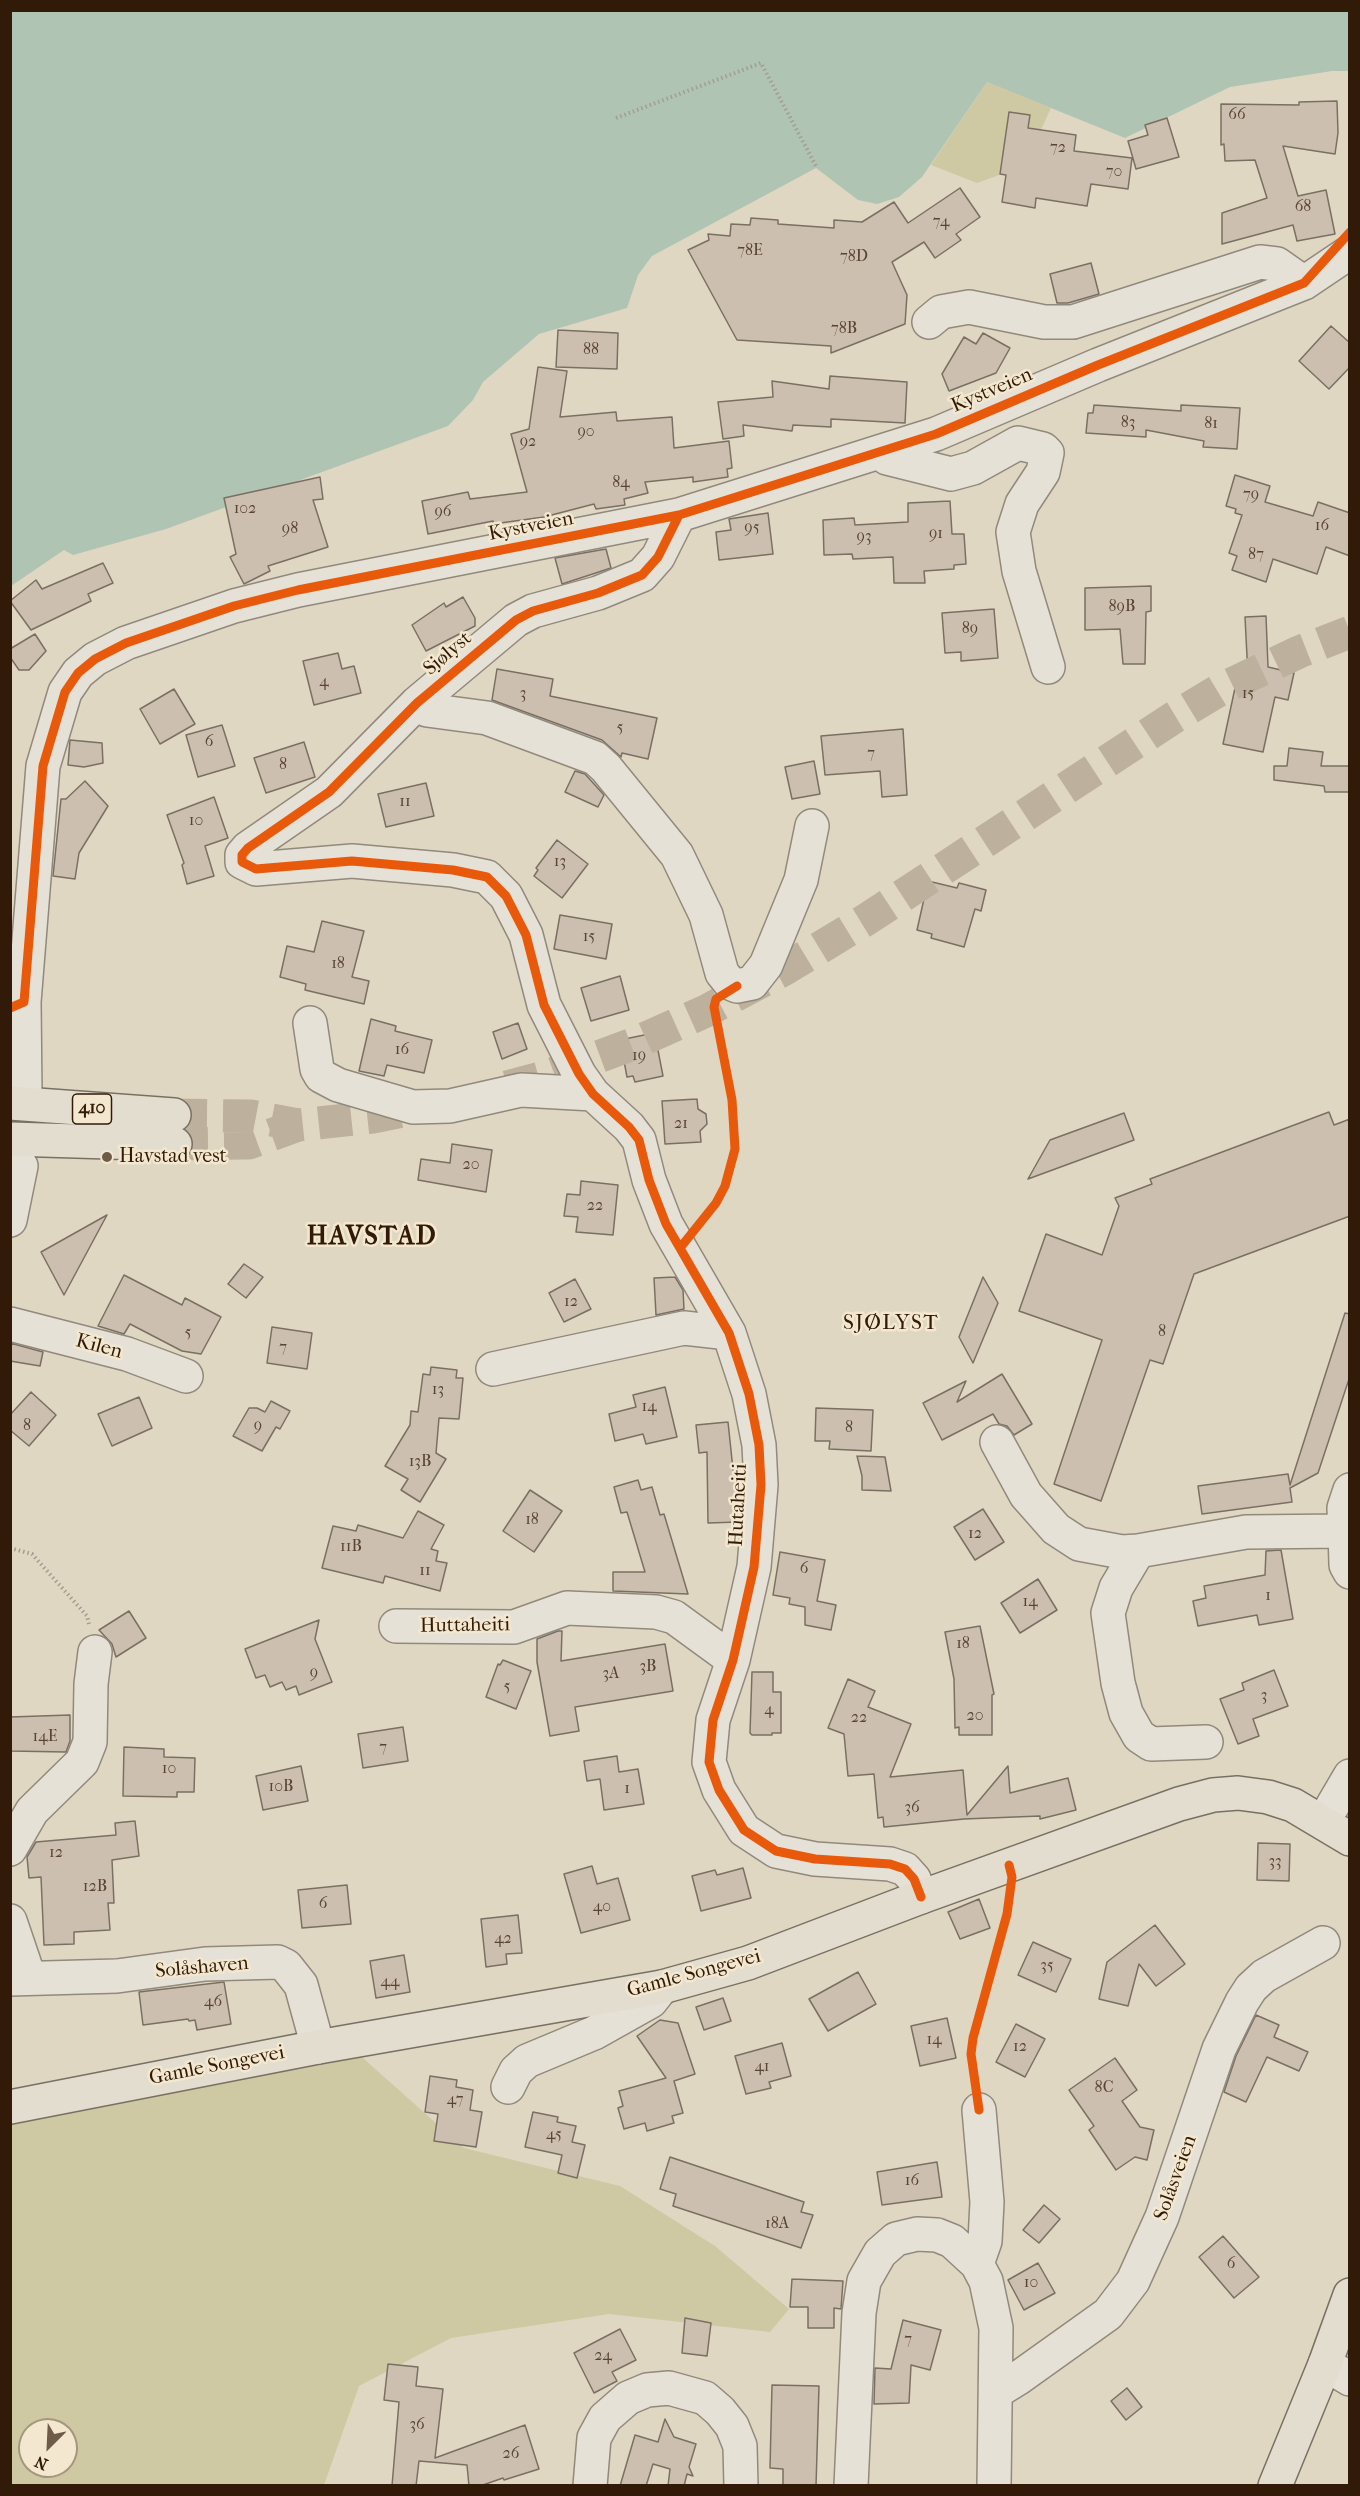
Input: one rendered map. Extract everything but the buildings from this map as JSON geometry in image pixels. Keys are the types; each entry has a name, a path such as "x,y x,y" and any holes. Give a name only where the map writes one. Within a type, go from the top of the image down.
{"main road":[{"name":"Kystveien","path":"16,1153 174,1129 18,1098"},
{"name":"Gamle Songevei","path":"10,2107 318,2047 662,1987 748,1963 921,1897 1179,1804 1213,1795 1239,1793 1268,1797 1293,1805 1336,1830"},
{"path":"1275,2486 1337,2372 1350,2295"}],"street":[{"name":"Kystveien","path":"18,1098 17,1003 43,766 65,692 78,674 94,659 126,643 234,606 298,590 679,515 883,451 969,422 1098,365 1304,283 1350,252"},
{"path":"929,322 941,312 969,307 1044,322 1073,322 1260,262 1277,264 1304,283"},
{"path":"883,451 887,458 951,474 973,468 1018,442 1043,449 1047,453 1043,472 1022,504 1013,532 1019,571 1048,667"},
{"name":"Sjølyst","path":"248,848 329,792 417,703 516,620 533,611 598,593 642,575 658,557 679,515"},
{"name":"Sjølyst","path":"417,703 427,710 487,718 595,758 606,768 677,855 706,915 722,973 730,983 737,986 752,983 766,964 801,880 812,826"},
{"name":"Hutaheiti","path":"248,848 242,855 242,862 256,869 352,861 453,870 487,877 506,896 526,935 544,1005 593,1094 629,1127 639,1140 666,1224 729,1333 749,1394 759,1445 761,1485 754,1567 733,1660 713,1720 709,1762 719,1790 744,1830 776,1851 815,1859 890,1864 905,1869 914,1879 921,1897"},
{"path":"310,1023 316,1069 321,1076 338,1085 413,1107 450,1106 521,1090 593,1094"},
{"name":"Kystveien","path":"10,1220 16,1153"},
{"name":"Kilen","path":"10,1324 127,1354 186,1376"},
{"path":"493,1369 684,1328 729,1333"},
{"path":"998,1442 1026,1495 1056,1529 1079,1544 1122,1552 1246,1532 1345,1531"},
{"path":"1350,1490 1344,1508 1346,1565 1350,1572"},
{"path":"1138,1551 1116,1588 1108,1613 1118,1683 1126,1713 1139,1736 1151,1744 1206,1742"},
{"name":"Huttaheiti","path":"396,1626 514,1627 567,1608 656,1612 674,1617 733,1660"},
{"path":"10,1849 32,1811 82,1762 90,1742 91,1684 95,1652"},
{"path":"1336,1830 1350,1776"},
{"name":"Solåshaven","path":"10,1921 20,1978 117,1976 205,1964 278,1962 286,1966 301,1985 315,2029 318,2047"},
{"name":"Solåsveien","path":"996,2392 1108,2314 1133,2281 1162,2217 1220,2049 1242,2002 1264,1976 1323,1943"},
{"path":"508,2086 516,2071 527,2061 594,2033 651,2001 662,1987"},
{"path":"977,2264 985,2241 987,2202 979,2110"},
{"path":"851,2486 859,2313 864,2281 880,2253 896,2239 917,2234 937,2235 952,2241 977,2264 986,2282 996,2328 994,2486"},
{"path":"590,2486 594,2438 605,2418 628,2398 647,2390 669,2388 705,2398 720,2410 732,2426 740,2446 741,2486"}],"path":[{"path":"616,118 761,63 817,168"},
{"path":"10,1548 32,1554 87,1616 95,1652"}],"shaded area":[{"path":"11,11 1349,11 1349,71 1332,71 1230,87 1125,138 987,82 922,177 899,197 877,204 858,200 816,168 652,256 638,275 627,308 539,334 483,382 473,400 448,426 166,529 73,555 64,550 11,586"},
{"path":"987,82 1051,108 1032,149 1030,164 977,183 931,165"},
{"path":"346,2043 464,2148 620,2186 715,2246 789,2309 770,2332 609,2314 451,2338 359,2386 324,2485 11,2486 11,2096 184,2056"}],"tunnel":[{"path":"507,1087 541,1078 633,1044 706,1011 785,969 864,921 1173,718 1221,689 1299,652 1350,632"},
{"path":"175,1144 249,1143 298,1125 373,1117 428,1106"},
{"path":"174,1115 251,1116 298,1125"}],"cycle path":[{"path":"10,1008 24,1002 43,766 65,692 78,673 95,659 126,643 234,606 298,590 679,515 936,434 1098,365 1304,283 1350,232"},
{"path":"679,515 658,557 642,575 598,593 533,611 516,620 417,703 329,792 248,848 242,855 242,862 256,869 352,861 453,870 487,877 506,896 526,935 544,1005 579,1074 593,1094 629,1127 639,1140 649,1180 666,1224 729,1333 749,1394 759,1445 761,1485 754,1567 733,1660 713,1720 709,1762 719,1790 744,1830 776,1851 815,1859 890,1864 905,1869 914,1879 921,1897"},
{"path":"680,1248 716,1203 725,1186 735,1149 732,1100 714,1007 716,999 737,986"},
{"path":"979,2110 971,2054 973,2038 1007,1914 1012,1877 1009,1865"}],"place":[{"name":"Havstad vest","path":"107,1157"}],"district":[{"name":"HAVSTAD","path":"372,1238"},
{"name":"SJØLYST","path":"891,1324"}]}
